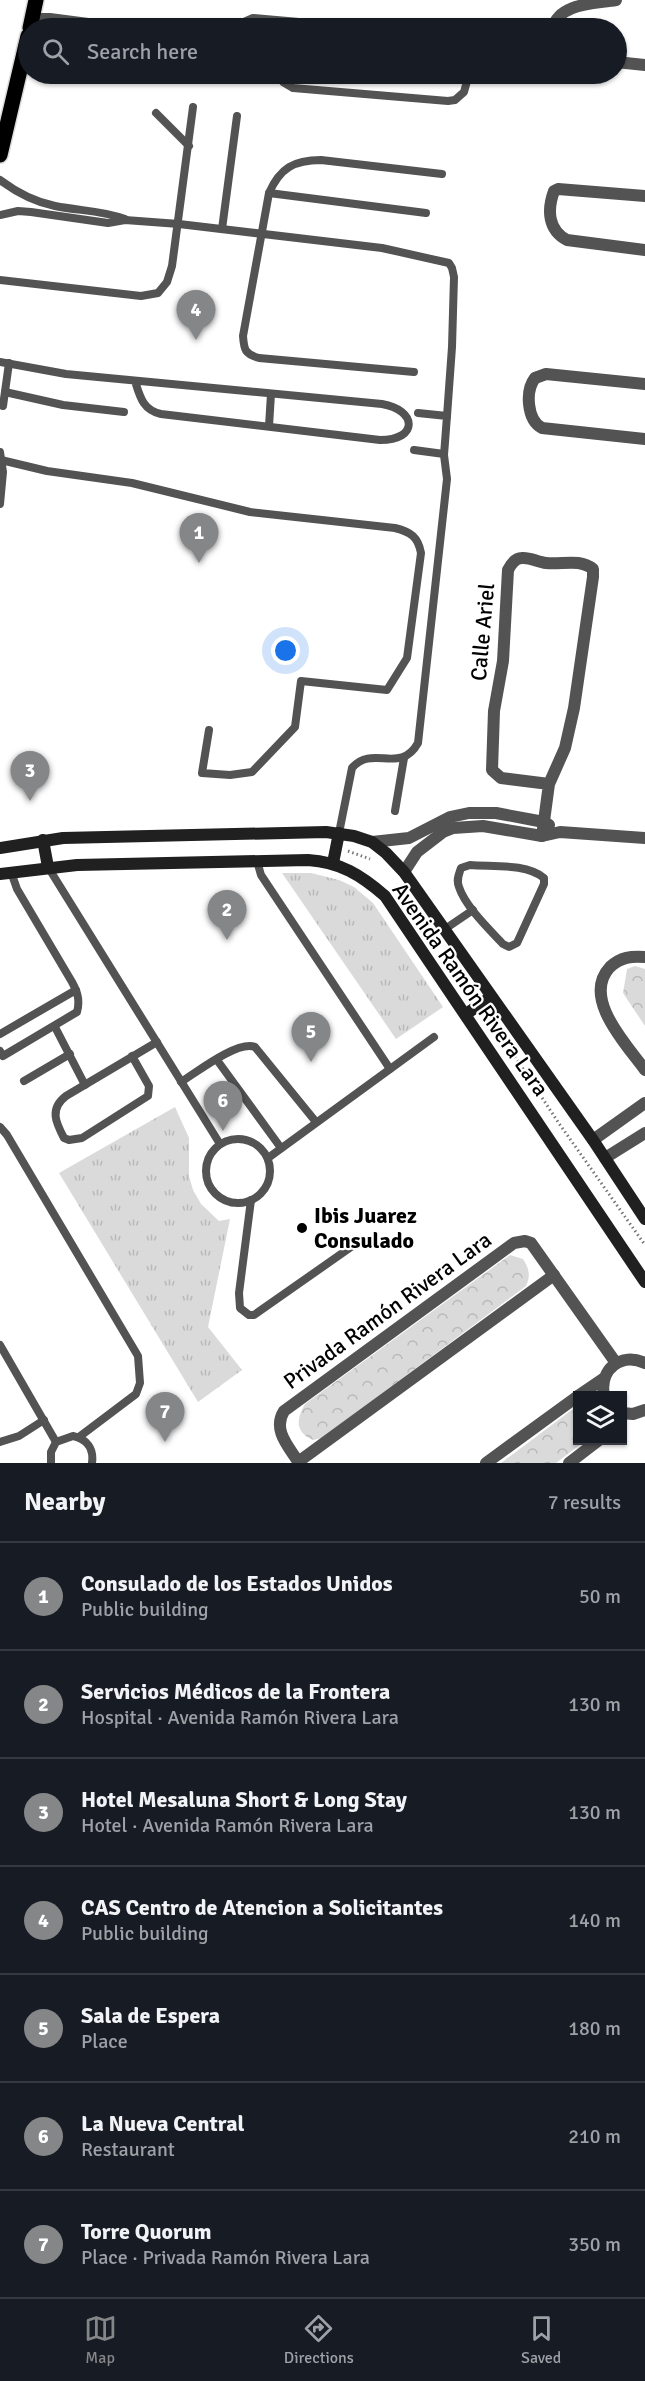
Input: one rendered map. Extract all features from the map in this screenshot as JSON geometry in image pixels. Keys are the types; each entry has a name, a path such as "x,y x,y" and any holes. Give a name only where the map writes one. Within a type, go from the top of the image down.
{"main road":[{"path":"33,18 36,0"},
{"path":"0,155 18,78"}],"street":[{"path":"556,18 561,12 570,9 616,0"},
{"path":"627,63 645,65"},
{"path":"645,196 558,189 554,191 551,199 550,218 553,229 567,240 645,249"},
{"path":"645,384 546,374 534,378 529,388 531,417 536,425 542,428 645,439"},
{"name":"Calle Ariel","path":"542,836 549,784 564,748 574,708 593,577 592,569 577,562 548,563 521,558 514,560 508,570 503,661 495,711 492,770 501,778 549,784"},
{"path":"372,842 409,838 450,817 469,813 496,813 544,822 560,832"},
{"path":"404,872 417,852 443,832 453,828 483,826 542,836 560,832 645,838"},
{"path":"333,863 339,833"},
{"name":"Avenida Ramón Rivera Lara","path":"0,848 43,840 339,833 372,842 404,872 605,1158 645,1220"},
{"path":"43,840 48,867"},
{"name":"Avenida Ramón Rivera Lara","path":"5,873 48,867 308,860 333,863 353,872 385,896 645,1282"},
{"path":"645,957 630,956 615,963 606,971 600,995 607,1017 645,1070"},
{"path":"466,1014 491,997"},
{"path":"592,1140 645,1103"},
{"path":"605,1158 645,1133"},
{"name":"Privada Ramón Rivera Lara","path":"554,1275 298,1462 279,1431 284,1411 514,1243 525,1241 531,1243 554,1275 616,1363"},
{"path":"585,1391 603,1379 616,1363 631,1359 645,1363"},
{"path":"603,1379 604,1391"},
{"path":"486,1463 573,1400"},
{"path":"569,1463 592,1445"}],"lane":[{"path":"286,84 293,88 448,101 455,100 464,92 466,84"},
{"path":"0,280 141,296 158,293 166,282 172,266 193,107"},
{"path":"156,113 189,146"},
{"path":"222,229 237,116"},
{"path":"414,372 259,358 243,349 243,336 260,235 269,193 276,178 302,160 442,174"},
{"path":"0,180 34,200 55,206 107,212 125,220"},
{"path":"269,193 426,213"},
{"path":"54,216 55,206"},
{"path":"0,215 18,212 108,223 125,220 222,229 382,248 449,263 452,268 454,277 452,347 444,454 447,478 418,743 412,754 404,758 367,758 358,761 352,768 339,833"},
{"path":"3,406 4,362 66,374 392,406 403,412 408,423 406,433 398,440 390,440 156,413 144,406 135,381"},
{"path":"4,392 63,405 124,412"},
{"path":"268,426 271,394"},
{"path":"418,413 447,416"},
{"path":"414,450 444,454"},
{"path":"0,504 1,456 47,471 132,483 250,512 395,528 412,534 417,540 421,553 407,658 387,690 301,681 295,727 252,772 230,775 202,773 209,730"},
{"path":"395,812 404,758"},
{"path":"257,861 261,874 390,1069"},
{"path":"470,865 523,870 537,872 544,878 544,884 517,944 509,947 502,944 473,910 459,887 458,876 461,868 470,865"},
{"path":"48,867 220,1144"},
{"path":"0,1051 3,1056 55,1027 77,1012 79,1004 76,990 17,889 5,873"},
{"path":"445,929 473,910"},
{"path":"0,1034 76,990"},
{"path":"55,1027 85,1085"},
{"path":"268,1158 434,1037"},
{"path":"132,1056 149,1086 148,1096 82,1138 69,1140 64,1138 54,1121 55,1112 61,1100 132,1056 157,1042"},
{"path":"181,1082 243,1045 255,1047 316,1122"},
{"path":"24,1081 70,1054"},
{"path":"217,1060 281,1148"},
{"path":"0,1127 138,1356 140,1383 136,1394 79,1437"},
{"path":"242,1139 252,1142 261,1148 268,1158 270,1170 268,1182 262,1193 251,1200 238,1203 225,1200 214,1192 208,1180 206,1167 211,1154 220,1144 230,1140 242,1139"},
{"path":"251,1200 239,1293 240,1308 249,1315 254,1315 361,1240"},
{"path":"0,1346 57,1442"},
{"path":"0,1443 19,1436 44,1420"},
{"path":"51,1463 51,1452 57,1442 67,1436 79,1437 90,1447 93,1454 92,1463"}],"path":[{"path":"336,847 355,852 375,862"},
{"path":"507,1043 558,1122 645,1245"}],"green space":[{"path":"282,873 311,873 339,880 354,887 373,903 443,1007 396,1039"},
{"path":"635,966 645,969 645,1026 623,993 627,969"},
{"path":"175,1107 189,1138 189,1176 193,1190 201,1204 219,1221 230,1219 208,1327 242,1370 198,1402 59,1173"},
{"path":"510,1255 523,1259 529,1275 526,1286 322,1438 313,1440 303,1433 299,1420 305,1404"},
{"path":"573,1409 573,1445 580,1445 556,1463 501,1463"}],"place":[{"name":"CAS Centro de Atencion a Solicitantes","path":"196,340"},
{"name":"Consulado de los Estados Unidos","path":"199,563"},
{"name":"Hotel Mesaluna Short & Long Stay","path":"30,801"},
{"name":"Servicios Médicos de la Frontera","path":"227,940"},
{"name":"Sala de Espera","path":"311,1062"},
{"name":"La Nueva Central","path":"223,1131"},
{"name":"Ibis Juarez Consulado","path":"302,1228"},
{"name":"Torre Quorum","path":"165,1442"}]}
